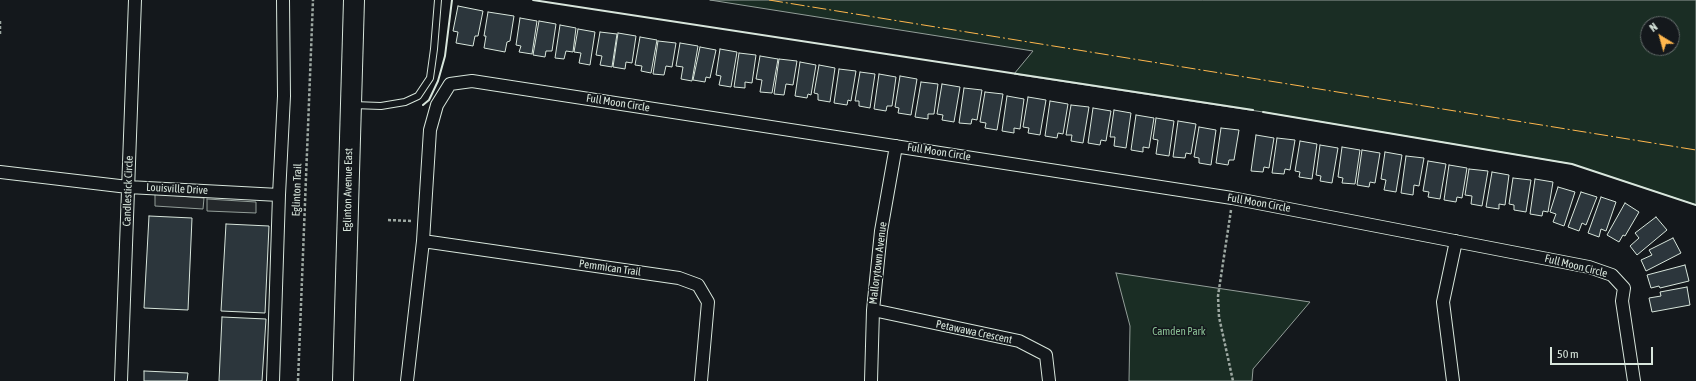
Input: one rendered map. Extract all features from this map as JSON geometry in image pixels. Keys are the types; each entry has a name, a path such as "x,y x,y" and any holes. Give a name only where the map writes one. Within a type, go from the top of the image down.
{"main road":[{"name":"Eglinton Avenue East","path":"343,381 354,0"}],"street":[{"name":"Candlestick Circle","path":"121,381 134,0"},
{"path":"273,381 284,96 284,0"},
{"name":"Full Moon Circle","path":"407,381 423,241 430,130 437,105 450,84 472,81 1232,198 1589,267 1612,275 1624,288 1622,301 1634,381"},
{"name":"Mallorytown Avenue","path":"871,381 873,310 881,230 896,146"},
{"name":"Louisville Drive","path":"0,172 51,176 128,187 279,195"},
{"name":"Pemmican Trail","path":"423,241 679,278 698,286 708,302 700,381"},
{"path":"1453,381 1443,302 1456,241"},
{"name":"Petawawa Crescent","path":"873,310 1019,341 1046,355 1049,381"}],"lane":[{"path":"350,105 381,106 404,102 418,96 430,78 438,0"}],"path":[{"name":"Eglinton Trail","path":"298,381 313,0"},
{"path":"0,21 0,36"},
{"path":"1232,198 1218,296 1219,317 1233,381"},
{"path":"388,220 412,221"}],"green space":[{"path":"710,0 1696,0 1696,205 1572,164 1263,112 1014,74 1033,51"},
{"name":"Camden Park","path":"1116,273 1310,302 1253,369 1252,381 1129,381 1130,326"}],"shaded area":[{"path":"155,194 204,198 203,209 155,206"},
{"path":"207,199 256,202 256,213 207,211"}],"building":[{"path":"458,6 483,11 478,36 475,36 473,46 456,43 458,32 453,31"},
{"path":"488,12 514,16 510,41 507,42 505,52 484,48 486,36 484,36"},
{"path":"520,18 537,21 532,54 519,52 521,46 516,45"},
{"path":"539,21 556,24 552,51 546,51 545,57 533,55"},
{"path":"560,25 576,28 573,52 566,51 564,59 555,58"},
{"path":"578,29 595,32 590,65 579,63 581,53 574,52"},
{"path":"600,32 617,34 612,67 600,65 602,56 596,55"},
{"path":"618,33 636,36 632,63 626,62 625,69 613,67"},
{"path":"640,37 657,40 651,73 641,71 642,66 635,65"},
{"path":"658,41 676,43 672,67 666,66 664,75 653,74"},
{"path":"680,43 698,46 692,81 681,79 683,67 676,66"},
{"path":"700,47 716,50 710,78 706,77 705,82 693,80"},
{"path":"720,49 737,52 731,87 719,85 721,76 716,75"},
{"path":"739,53 756,55 752,83 745,82 745,88 734,87"},
{"path":"760,56 778,59 772,93 760,92 762,80 756,79"},
{"path":"779,59 797,61 793,85 786,84 784,95 774,94"},
{"path":"800,62 816,65 811,95 808,94 807,98 795,96"},
{"path":"819,65 835,68 830,102 818,100 818,94 814,93"},
{"path":"839,69 856,71 851,101 848,100 847,105 834,103"},
{"path":"860,72 875,74 870,108 859,106 859,101 855,101"},
{"path":"879,74 896,77 892,106 887,106 886,111 874,109"},
{"path":"900,76 917,79 911,115 898,113 899,108 895,107"},
{"path":"921,82 938,84 934,114 928,114 928,119 915,117"},
{"path":"942,84 960,87 954,122 942,120 943,115 937,114"},
{"path":"964,88 982,90 977,120 972,119 971,124 959,123"},
{"path":"985,92 1003,94 997,130 985,128 986,123 980,122"},
{"path":"1007,96 1024,99 1020,129 1014,128 1014,133 1002,131"},
{"path":"1028,97 1046,100 1040,135 1028,133 1029,128 1023,127"},
{"path":"1050,101 1068,104 1063,134 1058,133 1057,138 1045,136"},
{"path":"1071,105 1089,107 1083,143 1071,141 1072,135 1066,135"},
{"path":"1093,108 1111,111 1106,141 1101,140 1100,145 1088,143"},
{"path":"1114,110 1131,113 1126,148 1114,146 1115,137 1110,137"},
{"path":"1136,115 1154,118 1149,148 1143,147 1143,152 1131,150"},
{"path":"1156,118 1174,121 1169,156 1156,154 1158,140 1153,139"},
{"path":"1178,121 1196,124 1191,154 1186,153 1185,158 1173,157"},
{"path":"1199,127 1216,130 1211,165 1199,163 1199,158 1194,157"},
{"path":"1221,128 1239,130 1234,160 1229,160 1228,165 1216,163"},
{"path":"1256,135 1274,138 1269,168 1264,167 1263,172 1251,171"},
{"path":"1277,138 1295,140 1290,170 1285,169 1284,174 1272,173"},
{"path":"1300,141 1317,144 1312,179 1299,177 1300,172 1295,171"},
{"path":"1320,145 1338,148 1332,183 1320,181 1321,176 1316,175"},
{"path":"1342,147 1360,150 1355,184 1342,183 1343,178 1338,177"},
{"path":"1362,150 1380,153 1375,183 1370,182 1369,187 1357,185"},
{"path":"1385,152 1402,155 1396,192 1384,190 1386,180 1381,179"},
{"path":"1406,156 1424,158 1419,186 1414,185 1413,195 1401,193"},
{"path":"1428,161 1446,164 1440,199 1428,197 1429,192 1423,191"},
{"path":"1449,165 1467,168 1462,198 1457,197 1456,202 1444,200"},
{"path":"1469,169 1488,171 1482,206 1471,204 1472,196 1465,195"},
{"path":"1492,172 1509,175 1505,205 1499,204 1499,209 1486,207"},
{"path":"1513,178 1531,180 1526,212 1514,210 1514,205 1509,204"},
{"path":"1535,179 1553,182 1548,212 1543,211 1542,216 1530,214"},
{"path":"1558,187 1575,192 1564,226 1553,222 1556,214 1550,212"},
{"path":"1581,192 1597,197 1586,225 1582,223 1579,231 1568,227"},
{"path":"1601,197 1616,202 1606,231 1601,229 1599,237 1588,233"},
{"path":"1625,203 1639,212 1625,236 1623,235 1619,242 1607,235"},
{"path":"149,216 192,218 188,310 144,308"},
{"path":"1656,217 1667,230 1637,255 1630,246 1639,238 1635,233"},
{"path":"226,224 269,226 265,313 221,311"},
{"path":"1673,238 1681,253 1646,271 1641,260 1652,255 1649,250"},
{"path":"1685,265 1689,281 1660,288 1659,286 1651,288 1647,275"},
{"path":"1687,287 1690,305 1652,312 1649,298 1661,296 1660,292"},
{"path":"222,317 266,319 262,381 219,381"},
{"path":"144,371 188,373 187,381 144,381"}],"wall":[{"path":"423,105 429,100 438,81 445,56 452,0"},
{"path":"533,0 1253,110"},
{"path":"1263,112 1572,164 1696,205"}],"power":[{"path":"769,0 1696,150"}]}
